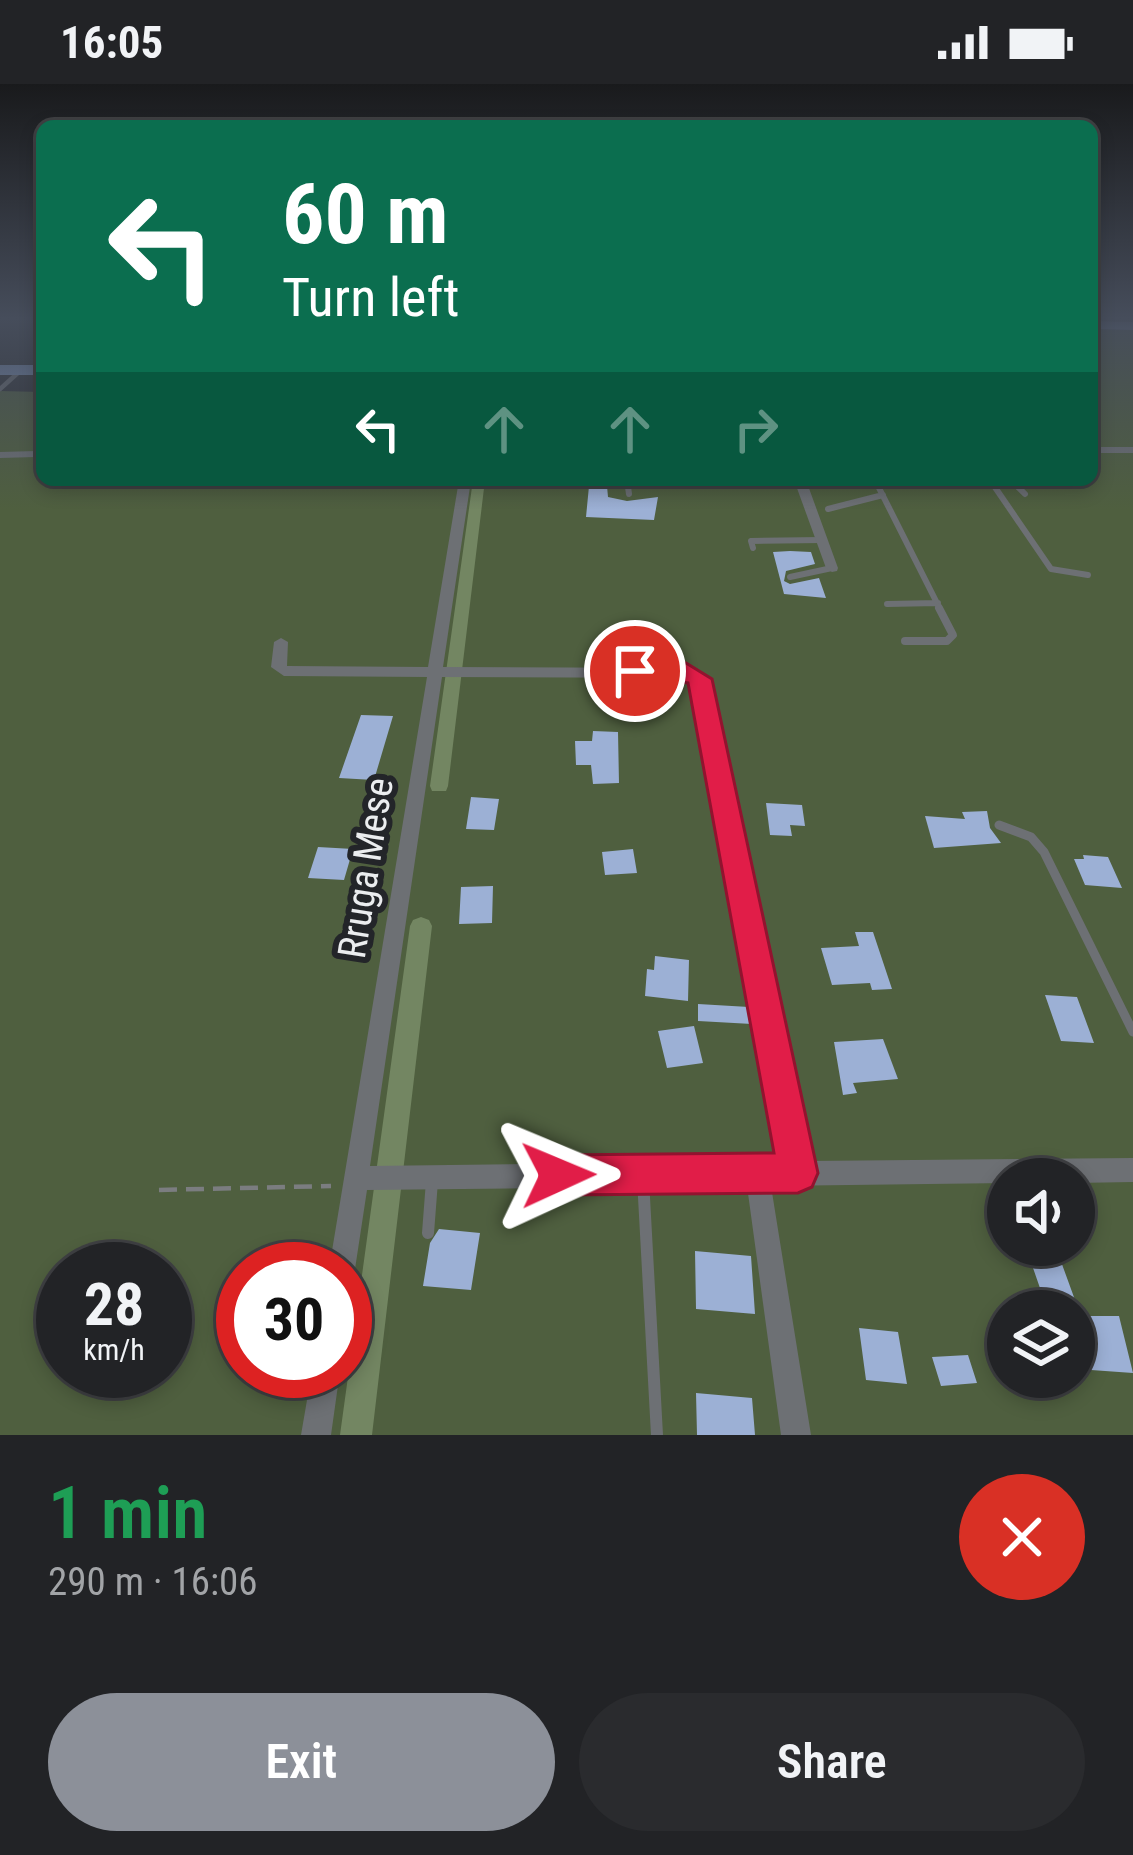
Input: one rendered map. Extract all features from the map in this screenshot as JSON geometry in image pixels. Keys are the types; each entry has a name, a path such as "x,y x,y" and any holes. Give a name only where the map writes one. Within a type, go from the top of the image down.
{"street":[{"path":"1098,450 1132,451"},
{"name":"Rruga Mese","path":"349,1242 366,1178 464,486"},
{"path":"802,486 832,568"},
{"path":"281,642 278,667 284,671 694,673 699,679 798,1173"},
{"path":"366,1178 1133,1170"},
{"path":"758,1173 796,1435"},
{"path":"316,1435 322,1398"}],"lane":[{"path":"0,455 36,454"},
{"path":"628,486 629,494"},
{"path":"878,486 952,639 905,641"},
{"path":"995,486 1051,569 1088,575"},
{"path":"1017,486 1025,494"},
{"path":"828,509 883,495"},
{"path":"753,548 751,541 822,542"},
{"path":"799,548 796,544 822,542"},
{"path":"790,577 832,568"},
{"path":"887,604 938,603"},
{"path":"999,825 1031,837 1043,852 1133,1032"},
{"path":"643,1174 657,1435"},
{"path":"424,1176 428,1233"}],"path":[{"path":"158,1190 335,1185 366,1178"}],"green space":[{"path":"1098,383 1133,383 1133,1435 0,1435 0,391 36,392 36,486 1098,486"}],"building":[{"path":"589,486 607,486 608,497 627,501 658,497 654,520 586,517"},
{"path":"773,552 811,552 815,564 786,571 784,581 819,578 826,598 784,594"},
{"path":"361,715 393,716 374,780 339,778"},
{"path":"593,731 618,732 619,783 593,784 591,765 576,765 575,741 592,741"},
{"path":"471,797 499,799 494,830 466,829"},
{"path":"766,803 802,805 805,826 790,825 792,836 770,835"},
{"path":"987,811 990,828 1001,843 934,848 925,816 965,819 962,812"},
{"path":"318,847 353,849 344,880 308,878"},
{"path":"633,849 637,873 605,875 602,852"},
{"path":"1083,855 1108,857 1122,888 1085,885 1074,859 1084,859"},
{"path":"493,886 492,923 459,924 461,887"},
{"path":"855,932 873,932 892,989 872,990 870,983 832,985 821,948 859,946"},
{"path":"655,956 689,960 688,1001 645,996 647,969 654,970"},
{"path":"1045,995 1077,997 1094,1043 1061,1041"},
{"path":"698,1004 749,1007 752,1024 698,1021"},
{"path":"694,1026 703,1063 667,1068 658,1031"},
{"path":"883,1039 898,1079 853,1083 857,1093 843,1095 834,1042"},
{"path":"439,1229 480,1233 471,1290 423,1286 430,1243"},
{"path":"695,1251 751,1256 755,1314 696,1309"},
{"path":"1032,1266 1063,1266 1071,1290 1041,1290"},
{"path":"1095,1316 1119,1316 1133,1373 1095,1370"},
{"path":"859,1328 898,1332 907,1384 866,1380"},
{"path":"968,1355 977,1383 941,1386 932,1357"},
{"path":"696,1393 752,1398 755,1435 697,1435"}],"waterway":[{"path":"439,786 478,486"},
{"path":"356,1435 421,926"}],"route":[{"path":"558,1175 798,1173 699,679 686,671 635,671"}]}
